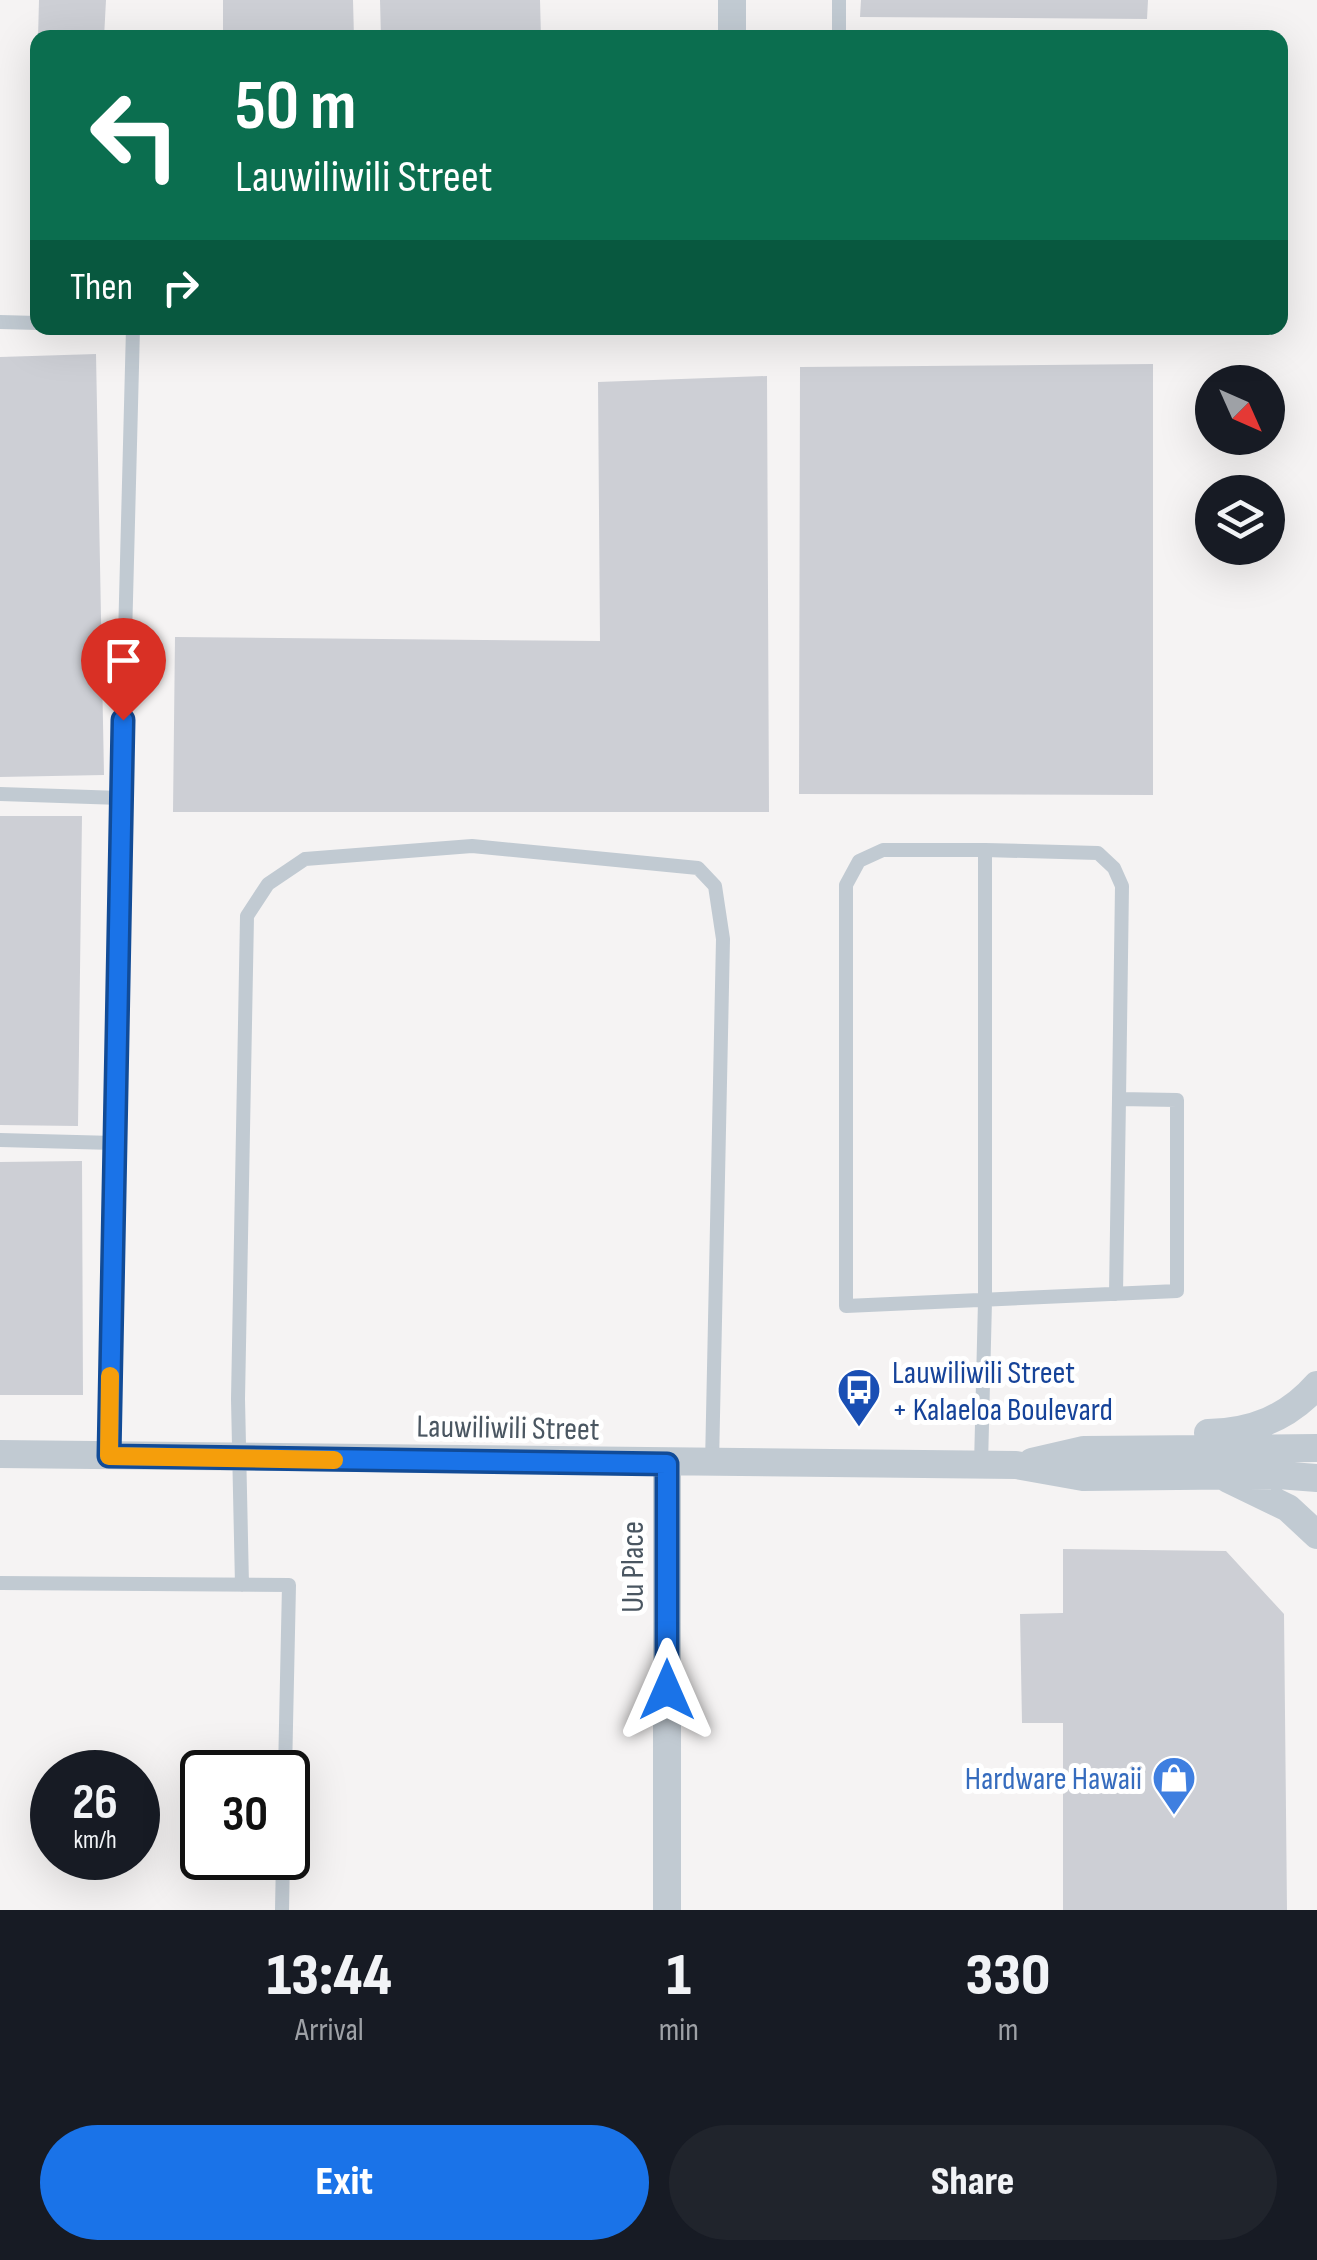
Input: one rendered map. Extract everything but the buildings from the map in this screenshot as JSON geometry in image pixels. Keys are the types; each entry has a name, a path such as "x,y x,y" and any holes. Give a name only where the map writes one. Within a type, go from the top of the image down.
{"street":[{"path":"732,0 732,30"},
{"path":"1084,1450 1124,1434 1223,1433 1257,1426 1286,1414 1317,1385"},
{"name":"Lauwiliwili Street","path":"1016,1466 1084,1450 1317,1448"},
{"name":"Lauwiliwili Street","path":"0,1454 981,1465 1082,1476 1317,1478"},
{"name":"Uu Place","path":"667,1464 667,1910"},
{"path":"1222,1476 1288,1508 1317,1535"}],"lane":[{"path":"839,0 839,30"},
{"path":"0,322 30,323"},
{"path":"109,1456 133,335"},
{"path":"0,794 121,798"},
{"path":"242,1585 238,1399 247,916 268,884 306,859 472,846 698,868 715,886 723,939 712,1464"},
{"path":"1116,1294 1122,886 1114,868 1098,853 882,850 859,861 846,885 846,1306 986,1301 1116,1294 1177,1290 1177,1100 1120,1099"},
{"path":"981,1465 986,1301 986,850"},
{"path":"0,1140 114,1144"},
{"path":"0,1583 288,1585 284,1750"},
{"path":"282,1910 283,1880"}],"slow traffic":[{"path":"110,1376 109,1456 334,1460"}],"place":[{"name":"Lauwiliwili Street + Kalaeloa Boulevard","path":"859,1428"},
{"name":"Hardware Hawaii","path":"1174,1816"}],"route":[{"path":"123,720 109,1456 667,1464 667,1690"}]}
